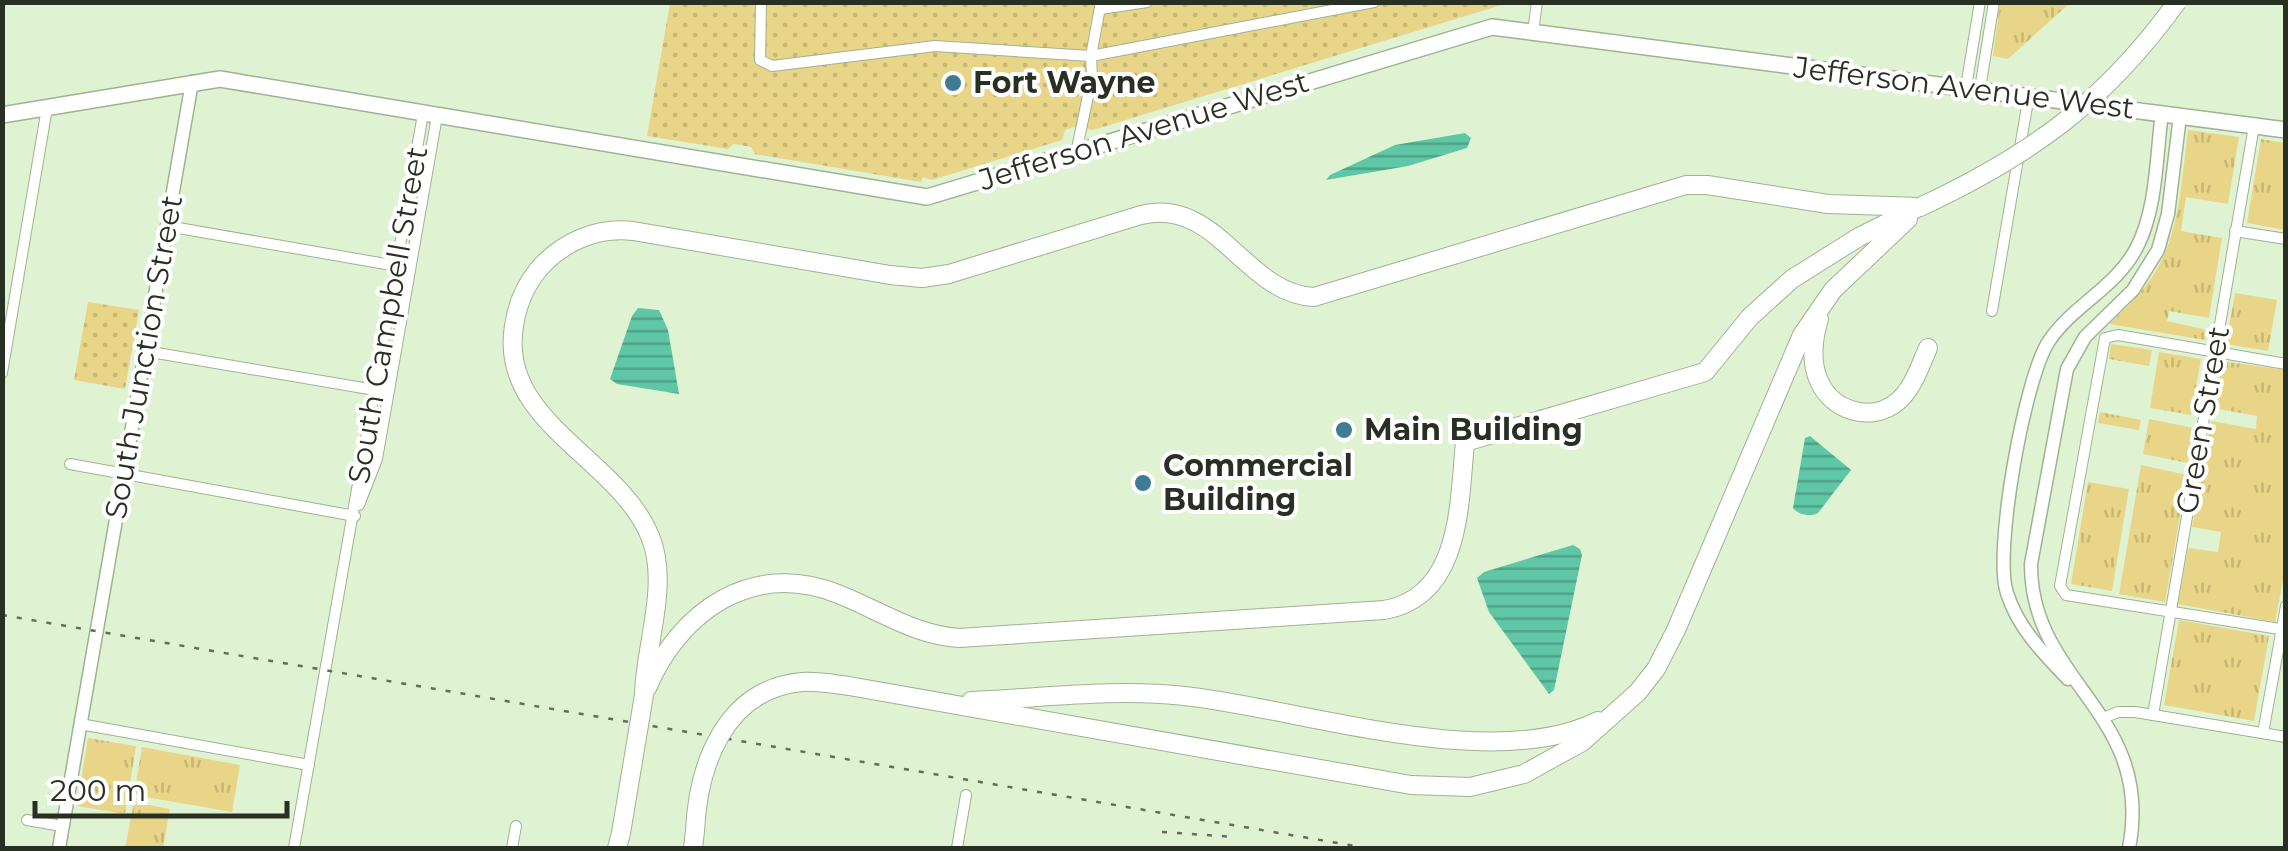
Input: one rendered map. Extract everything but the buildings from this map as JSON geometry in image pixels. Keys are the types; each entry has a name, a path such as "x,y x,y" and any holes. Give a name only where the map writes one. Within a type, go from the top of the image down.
{"highway":[{"path":"644,695 666,651 686,625 714,603 743,590 778,584 816,586 916,630 960,638 1392,609 1425,590 1448,557 1456,529 1465,442 1705,372 1750,317 1792,279 1860,237 2008,162 2067,122 2120,72 2178,2"},
{"path":"621,843 644,695 657,584 656,556 650,536 624,494 532,404 521,383 513,356 517,312 529,283 559,251 598,233 645,232 922,278 950,274 1141,215 1167,212 1207,228 1277,286 1314,297 1686,185 1828,204 1920,207"},
{"path":"695,843 697,800 708,756 720,732 741,709 770,691 796,683 849,686 1389,782 1448,788 1486,784 1535,769 1582,742 1646,682 1668,645 1796,347 1828,296 1920,207"},
{"path":"1828,296 1818,323 1814,362 1823,389 1846,408 1872,413 1895,404 1910,386 1928,348"},
{"path":"931,701 1164,694 1418,736 1513,741 1569,734 1631,700"}],"main road":[{"name":"Jefferson Avenue West","path":"2,115 192,82 231,80 923,198 1077,146 1479,28 1502,27 2286,130"}],"street":[{"path":"762,2 760,56 763,63 772,66 935,46 1091,56 1374,2"},
{"path":"1077,146 1101,6 1147,2"},
{"path":"1533,32 1537,2"},
{"path":"1973,88 1980,2"},
{"path":"1973,88 1994,2"},
{"name":"South Junction Street","path":"58,848 192,82"},
{"path":"1992,311 2029,96"},
{"path":"2,374 47,108"},
{"path":"2103,718 2017,617 2004,581 2003,543 2034,370 2061,325 2114,281 2134,252 2149,212 2162,113"},
{"name":"South Campbell Street","path":"294,848 396,266 430,115"},
{"name":"South Campbell Street","path":"355,516 376,459 410,268 430,115"},
{"path":"2129,848 2133,812 2130,775 2103,718 2042,626 2033,597 2032,552 2067,369 2084,337 2133,290 2158,250 2168,214 2180,116"},
{"name":"Green Street","path":"2153,714 2254,126"},
{"path":"167,226 410,268"},
{"path":"2236,230 2286,239"},
{"path":"2284,629 2061,591 2104,338 2118,335 2286,364"},
{"path":"145,351 388,392"},
{"path":"70,464 355,516"},
{"path":"2263,733 2286,606"},
{"path":"2103,718 2126,712 2153,714 2286,737"},
{"path":"80,724 309,765"},
{"path":"956,848 966,795"},
{"path":"27,820 62,826"},
{"path":"512,848 516,826"}],"green space":[{"path":"2000,2 2070,3 2008,59 1993,56"},
{"name":"Fort Wayne","path":"670,3 1508,3 1093,130 1073,127 1065,130 1062,140 932,180 923,177 921,182 755,154 751,147 734,144 728,149 647,136"},
{"path":"2188,130 2239,137 2228,204 2186,197 2181,231 2222,238 2209,318 2169,311 2167,321 2207,330 2205,340 2109,324 2150,280 2171,237"},
{"path":"2261,139 2285,143 2285,230 2247,223"},
{"path":"2235,293 2277,300 2268,351 2226,344"},
{"path":"88,302 139,310 125,389 74,380"},
{"path":"2111,344 2152,350 2149,366 2109,359"},
{"path":"2159,352 2201,359 2191,415 2150,408"},
{"path":"2221,361 2285,370 2286,564 2275,622 2178,604 2188,548 2218,552 2221,532 2192,527 2211,421 2256,429 2257,416 2213,408"},
{"path":"2100,412 2141,420 2139,430 2098,423"},
{"path":"2149,419 2194,428 2188,463 2143,454"},
{"path":"2141,465 2187,475 2165,602 2119,594"},
{"path":"2088,482 2129,489 2112,591 2071,584"},
{"path":"2179,620 2269,636 2254,721 2164,705"},
{"path":"88,738 136,746 125,814 77,806"},
{"path":"142,747 240,765 232,812 134,795"},
{"path":"134,802 170,809 163,848 125,848"}],"shaded area":[{"path":"1465,133 1471,138 1467,148 1408,166 1326,180 1395,145"},
{"path":"638,308 659,310 668,330 679,394 617,384 610,379"},
{"path":"1810,436 1851,470 1818,513 1808,515 1793,508 1805,438"},
{"path":"1573,545 1582,555 1554,690 1549,694 1489,612 1477,578 1484,572"}],"railway":[{"path":"2,615 1367,848"},
{"path":"1162,832 1235,837"}],"place":[{"name":"Fort Wayne","path":"953,83"},
{"name":"Main Building","path":"1344,430"},
{"name":"Commercial Building","path":"1143,483"}]}
